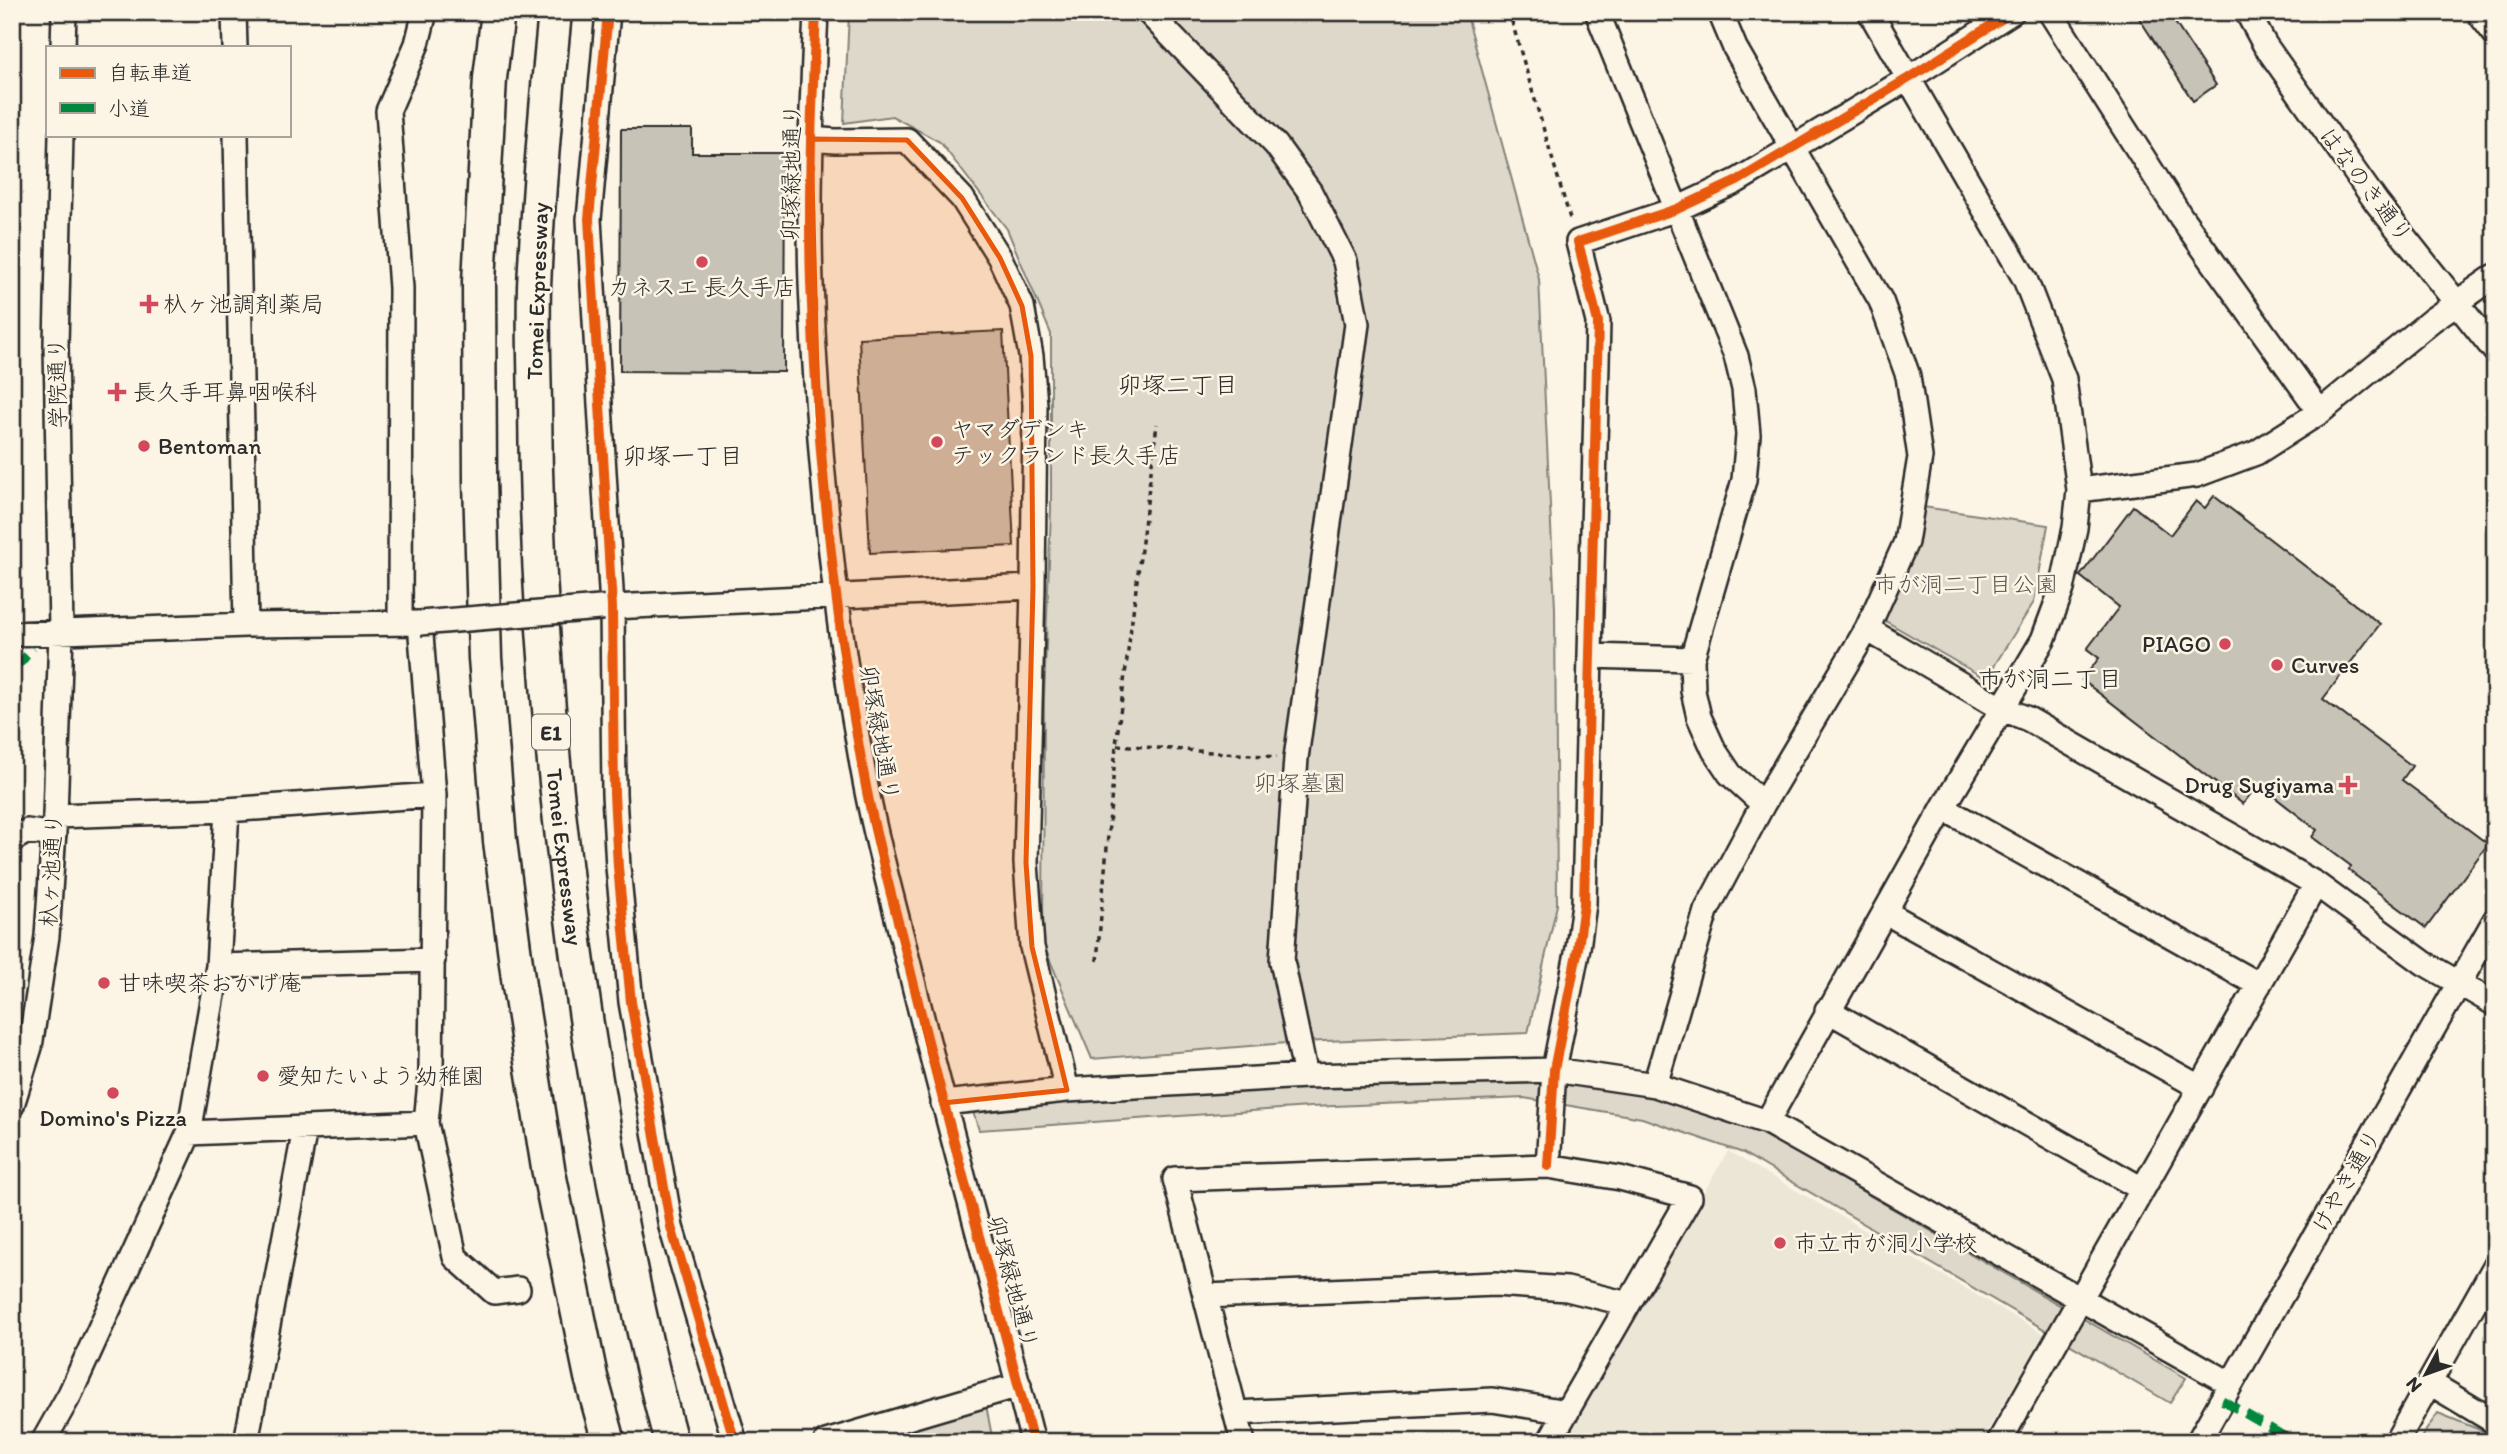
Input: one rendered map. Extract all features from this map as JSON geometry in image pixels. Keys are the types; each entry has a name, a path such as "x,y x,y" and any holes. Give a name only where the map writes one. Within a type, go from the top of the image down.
{"highway":[{"path":"498,12 491,78 479,282 480,480 485,658 500,841 519,986 548,1168 591,1377 609,1442"},
{"name":"Tomei Expressway","path":"555,12 546,100 534,288 535,482 545,671 563,848 606,1143 651,1369 671,1442"}],"street":[{"path":"63,46 64,12"},
{"path":"234,12 235,46"},
{"path":"425,12 418,44 388,111 401,288 410,623 434,795 431,1071 426,1123 455,1256 494,1293 518,1289"},
{"path":"608,12 589,219 612,607 618,867 631,1002 671,1227 735,1442"},
{"name":"卯塚緑地通り","path":"816,12 811,139 811,280 818,414 836,596 864,779 943,1103 1033,1442"},
{"path":"1148,12 1276,145 1310,192 1345,261 1357,324 1296,758 1282,961 1306,1076"},
{"path":"1597,12 1736,356 1744,389 1748,435 1744,480 1692,659 1693,691 1699,717 1714,750 1730,774 1763,804"},
{"path":"1655,1084 1706,911 1763,804 1867,629 1906,542 1920,457 1908,376 1881,301 1735,48 1720,12"},
{"path":"1767,1122 1827,1010 2043,640 2062,589 2075,528 2078,490 2064,379 2025,279 1870,12"},
{"path":"1548,1166 1554,1070 1584,904 1598,321 1578,242 1677,209 1737,181 1909,78 2012,12"},
{"path":"2050,12 2181,217 2320,412"},
{"name":"はなのき通り","path":"2247,12 2265,45 2377,203 2495,351"},
{"path":"2478,12 2495,34"},
{"name":"学院通り","path":"61,136 56,345 61,632"},
{"path":"236,136 246,625"},
{"path":"811,139 907,140 962,198 1000,258 1022,306 1031,356 1035,405 1026,863 1032,947 1067,1090"},
{"path":"2078,490 2197,475 2256,453 2320,412 2432,320 2495,276"},
{"path":"12,634 246,625 410,623 612,607 1033,587"},
{"path":"1867,629 2003,709 2028,719 2316,884 2457,984 2495,1004"},
{"name":"杁ヶ池通り","path":"12,1105 30,1047 47,936 61,632"},
{"path":"1590,656 1692,659"},
{"path":"12,839 27,831 54,825 434,795"},
{"path":"1943,808 2259,985"},
{"path":"43,1442 70,1394 189,1133 218,966 227,810"},
{"path":"1999,1442 2316,884"},
{"path":"1885,912 2201,1088"},
{"name":"けやき通り","path":"2198,1442 2495,920"},
{"path":"218,966 433,960"},
{"path":"1827,1010 2142,1189"},
{"path":"943,1103 1067,1090 1306,1076 1554,1070 1655,1084 1767,1122 2231,1384"},
{"path":"189,1133 426,1123"},
{"path":"246,1442 305,1129"},
{"path":"1243,1442 1175,1179 1548,1166 1620,1178 1690,1197 1549,1442"},
{"path":"2396,1442 2489,1290 2495,1266"},
{"path":"1205,1296 1495,1284 1567,1289 1628,1304"},
{"path":"2430,1383 2495,1422"},
{"path":"826,1442 1019,1385"},
{"path":"1237,1413 1492,1400 1567,1412"}],"path":[{"path":"1509,12 1578,242"},
{"path":"1097,961 1116,746 1157,424"},
{"path":"1116,746 1296,758"},
{"path":"2254,1437 2263,1442"}],"highlighted area":[{"path":"811,139 907,140 962,198 1000,258 1022,306 1031,356 1033,587 1026,863 1032,947 1067,1090 943,1103 864,779 836,596 818,414"}],"shaded area":[{"name":"市立市が洞小学校","path":"1728,1151 2044,1334 1981,1442 1559,1442"}],"green space":[{"name":"卯塚墓園","path":"849,12 1466,12 1539,279 1555,608 1557,905 1528,1033 1299,1042 1092,1059 1043,944 1044,698 1051,509 1051,334 1007,229 940,142 892,116 844,123"},
{"name":"市が洞二丁目公園","path":"1916,506 2048,525 2034,602 1986,679 1877,616"},
{"path":"1530,1076 1650,1092 1758,1131 2186,1378 2170,1403 1743,1153 1642,1118 1524,1098 1310,1107 979,1130 972,1109 1310,1086"},
{"path":"986,1405 993,1442 875,1442"},
{"path":"2438,1413 2495,1436 2495,1442 2418,1442"}],"building":[{"path":"2135,12 2168,12 2216,85 2193,101"},
{"name":"カネスエ 長久手店","path":"621,129 692,129 692,153 785,153 784,372 620,371"},
{"name":"ヤマダデンキ テックランド長久手店","path":"1003,331 1014,546 870,553 859,338"},
{"path":"2214,496 2380,624 2323,699 2412,766 2402,780 2488,844 2426,928 2348,870 2351,866 2312,837 2317,830 2258,784 2243,804 2082,680 2099,658 2087,649 2119,607 2080,576 2133,506 2170,535 2196,501 2205,508"}],"marked path":[{"path":"12,662 21,662 33,648"},
{"path":"2222,1400 2294,1442"}],"cycle path":[{"path":"608,12 589,219 612,607 614,794 618,867 631,1002 671,1227 735,1442"},
{"path":"816,12 810,181 814,345 828,531 853,715 879,846 1033,1442"},
{"path":"1548,1166 1554,1070 1584,904 1598,322 1578,242 1677,209 1737,181 1909,78 2012,12"}],"place":[{"name":"カネスエ 長久手店","path":"702,262"},
{"name":"杁ヶ池調剤薬局","path":"149,304"},
{"name":"長久手耳鼻咽喉科","path":"117,392"},
{"name":"ヤマダデンキ テックランド長久手店","path":"937,442"},
{"name":"Bentoman","path":"144,446"},
{"name":"PIAGO","path":"2225,644"},
{"name":"Curves","path":"2277,665"},
{"name":"Drug Sugiyama","path":"2348,785"},
{"name":"甘味喫茶おかげ庵","path":"104,983"},
{"name":"愛知たいよう幼稚園","path":"263,1076"},
{"name":"Domino's Pizza","path":"113,1093"},
{"name":"市立市が洞小学校","path":"1780,1243"}],"district":[{"name":"卯塚二丁目","path":"1178,384"},
{"name":"卯塚一丁目","path":"683,455"},
{"name":"市が洞二丁目","path":"2050,678"}]}
